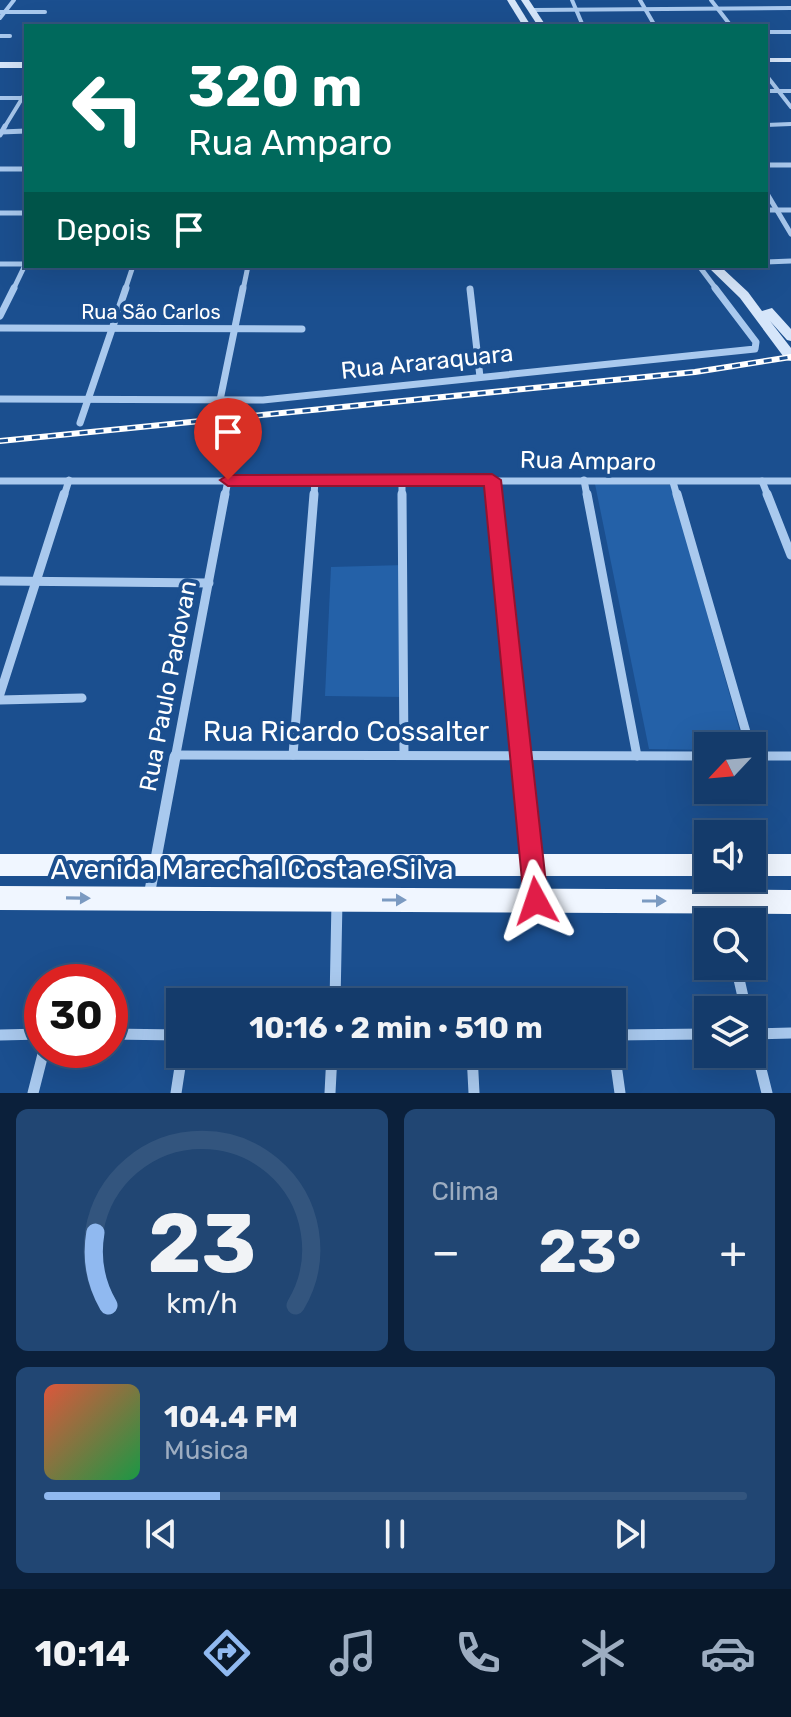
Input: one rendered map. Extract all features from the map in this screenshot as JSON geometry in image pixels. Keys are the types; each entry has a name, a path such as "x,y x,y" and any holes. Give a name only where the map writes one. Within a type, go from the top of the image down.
{"main road":[{"path":"511,0 526,24"},
{"path":"525,0 541,24"},
{"path":"768,60 791,60"},
{"path":"0,65 24,65"},
{"path":"716,268 749,294 791,337"},
{"path":"731,268 791,357"},
{"name":"Avenida Marechal Costa e Silva","path":"0,865 694,865"},
{"path":"9,898 28,865"},
{"path":"766,865 791,865"},
{"name":"Avenida Marechal Costa e Silva","path":"9,898 536,901 694,910"},
{"name":"Avenida Marechal Costa e Silva","path":"750,908 791,902"}],"street":[{"path":"0,18 14,0"},
{"path":"572,0 582,24"},
{"path":"640,0 654,24"},
{"path":"711,0 729,24"},
{"path":"780,0 789,9"},
{"path":"532,10 789,9"},
{"path":"2,12 45,12"},
{"path":"768,32 791,32"},
{"path":"0,36 10,36"},
{"path":"768,78 791,107"},
{"path":"768,91 791,91"},
{"path":"0,98 24,96"},
{"path":"1,133 24,98"},
{"path":"768,125 791,124"},
{"path":"1,133 24,131"},
{"path":"768,165 791,165"},
{"path":"0,169 24,169"},
{"path":"768,195 791,234"},
{"path":"768,210 791,210"},
{"path":"0,213 24,213"},
{"path":"768,262 791,261"},
{"path":"0,264 24,264"},
{"path":"0,316 24,268"},
{"path":"80,423 132,268"},
{"path":"220,400 248,268"},
{"name":"Rua Araraquara","path":"0,399 263,400 755,349 756,342 700,268"},
{"path":"470,289 480,377"},
{"name":"Rua São Carlos","path":"0,328 302,329"},
{"path":"0,694 69,480"},
{"name":"Rua Paulo Padovan","path":"148,899 228,480"},
{"path":"293,755 315,480"},
{"path":"492,480 536,901"},
{"path":"584,480 637,756"},
{"name":"Rua Amparo","path":"0,481 791,481"},
{"path":"402,481 404,755"},
{"path":"762,481 791,555"},
{"path":"673,482 746,732"},
{"path":"0,581 209,583"},
{"path":"0,700 82,698"},
{"name":"Rua Ricardo Cossalter","path":"175,755 694,756"},
{"path":"766,755 791,756"},
{"path":"335,988 337,900"},
{"path":"766,1033 791,1033"},
{"path":"0,1035 24,1034"},
{"path":"128,1034 166,1035"},
{"path":"626,1035 694,1034"},
{"path":"33,1093 39,1068"},
{"path":"176,1093 180,1068"},
{"path":"330,1093 331,1068"},
{"path":"473,1068 474,1093"},
{"path":"617,1068 620,1093"},
{"path":"761,1068 767,1093"}],"shaded area":[{"path":"595,484 671,485 740,732 694,732 694,750 649,749"},
{"path":"405,565 405,697 325,696 331,567"}],"railway":[{"path":"0,441 695,372 791,357"}],"route":[{"path":"228,480 492,480 536,901"}]}
